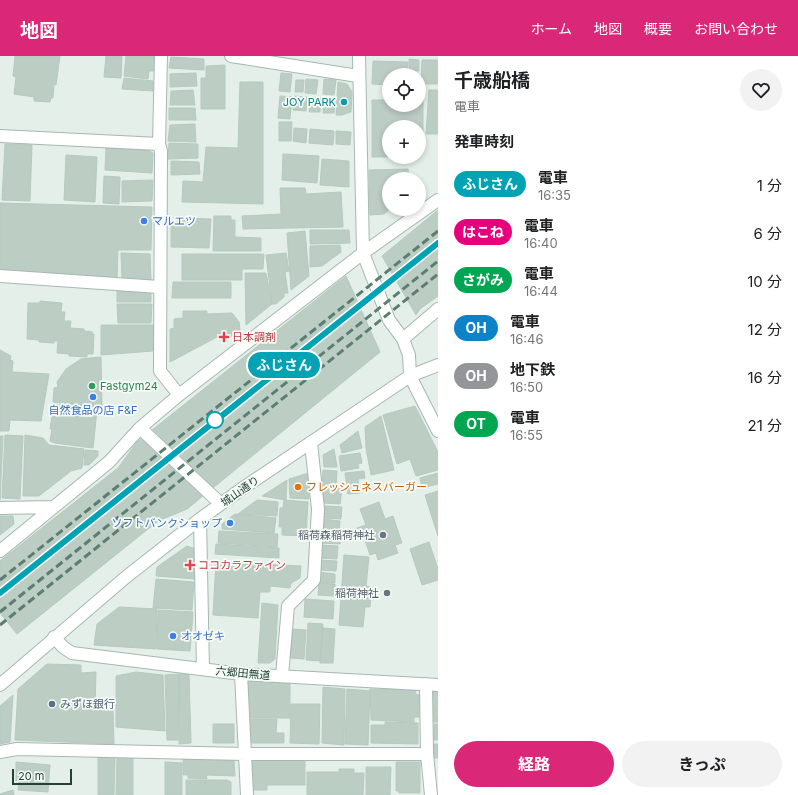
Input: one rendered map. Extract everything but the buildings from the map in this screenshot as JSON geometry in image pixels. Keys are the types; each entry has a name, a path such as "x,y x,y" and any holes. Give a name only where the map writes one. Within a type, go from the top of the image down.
{"street":[{"path":"162,56 159,144 161,151 159,288 160,371 179,395"},
{"path":"359,56 358,76 363,253 388,320 403,339 410,355 410,376 438,432"},
{"path":"239,57 358,76"},
{"path":"0,136 159,144"},
{"path":"0,551 109,462 140,428 179,395 363,253 438,200"},
{"path":"0,276 159,288"},
{"path":"403,339 438,309"},
{"name":"城山通り","path":"0,685 54,637 126,577 221,504 410,376 438,365"},
{"path":"140,428 221,504"},
{"path":"282,676 288,606 314,580 318,509 311,443"},
{"path":"0,508 53,507"},
{"path":"200,520 203,669"},
{"name":"六郷田無道","path":"54,637 63,647 72,653 241,674 432,685"},
{"path":"241,674 247,795"},
{"path":"431,795 428,754 432,685"},
{"path":"0,752 17,749 245,754 428,754"}],"railway":[{"path":"0,580 438,231"},
{"path":"0,593 438,243"},
{"path":"0,612 438,261"},
{"path":"0,625 438,274"}],"train":[{"name":"ふじさん","path":"0,593 438,243"}],"place":[{"name":"JOY PARK","path":"344,102"},
{"name":"マルエツ","path":"144,221"},
{"name":"日本調剤","path":"224,337"},
{"name":"Fastgym24","path":"92,386"},
{"name":"自然食品の店 F&F","path":"93,397"},
{"name":"フレッシュネスバーガー","path":"298,487"},
{"name":"ソフトバンクショップ","path":"230,523"},
{"name":"稲荷森稲荷神社","path":"383,535"},
{"name":"ココカラファイン","path":"190,565"},
{"name":"稲荷神社","path":"387,593"},
{"name":"オオゼキ","path":"173,636"},
{"name":"みずほ銀行","path":"52,704"}]}
